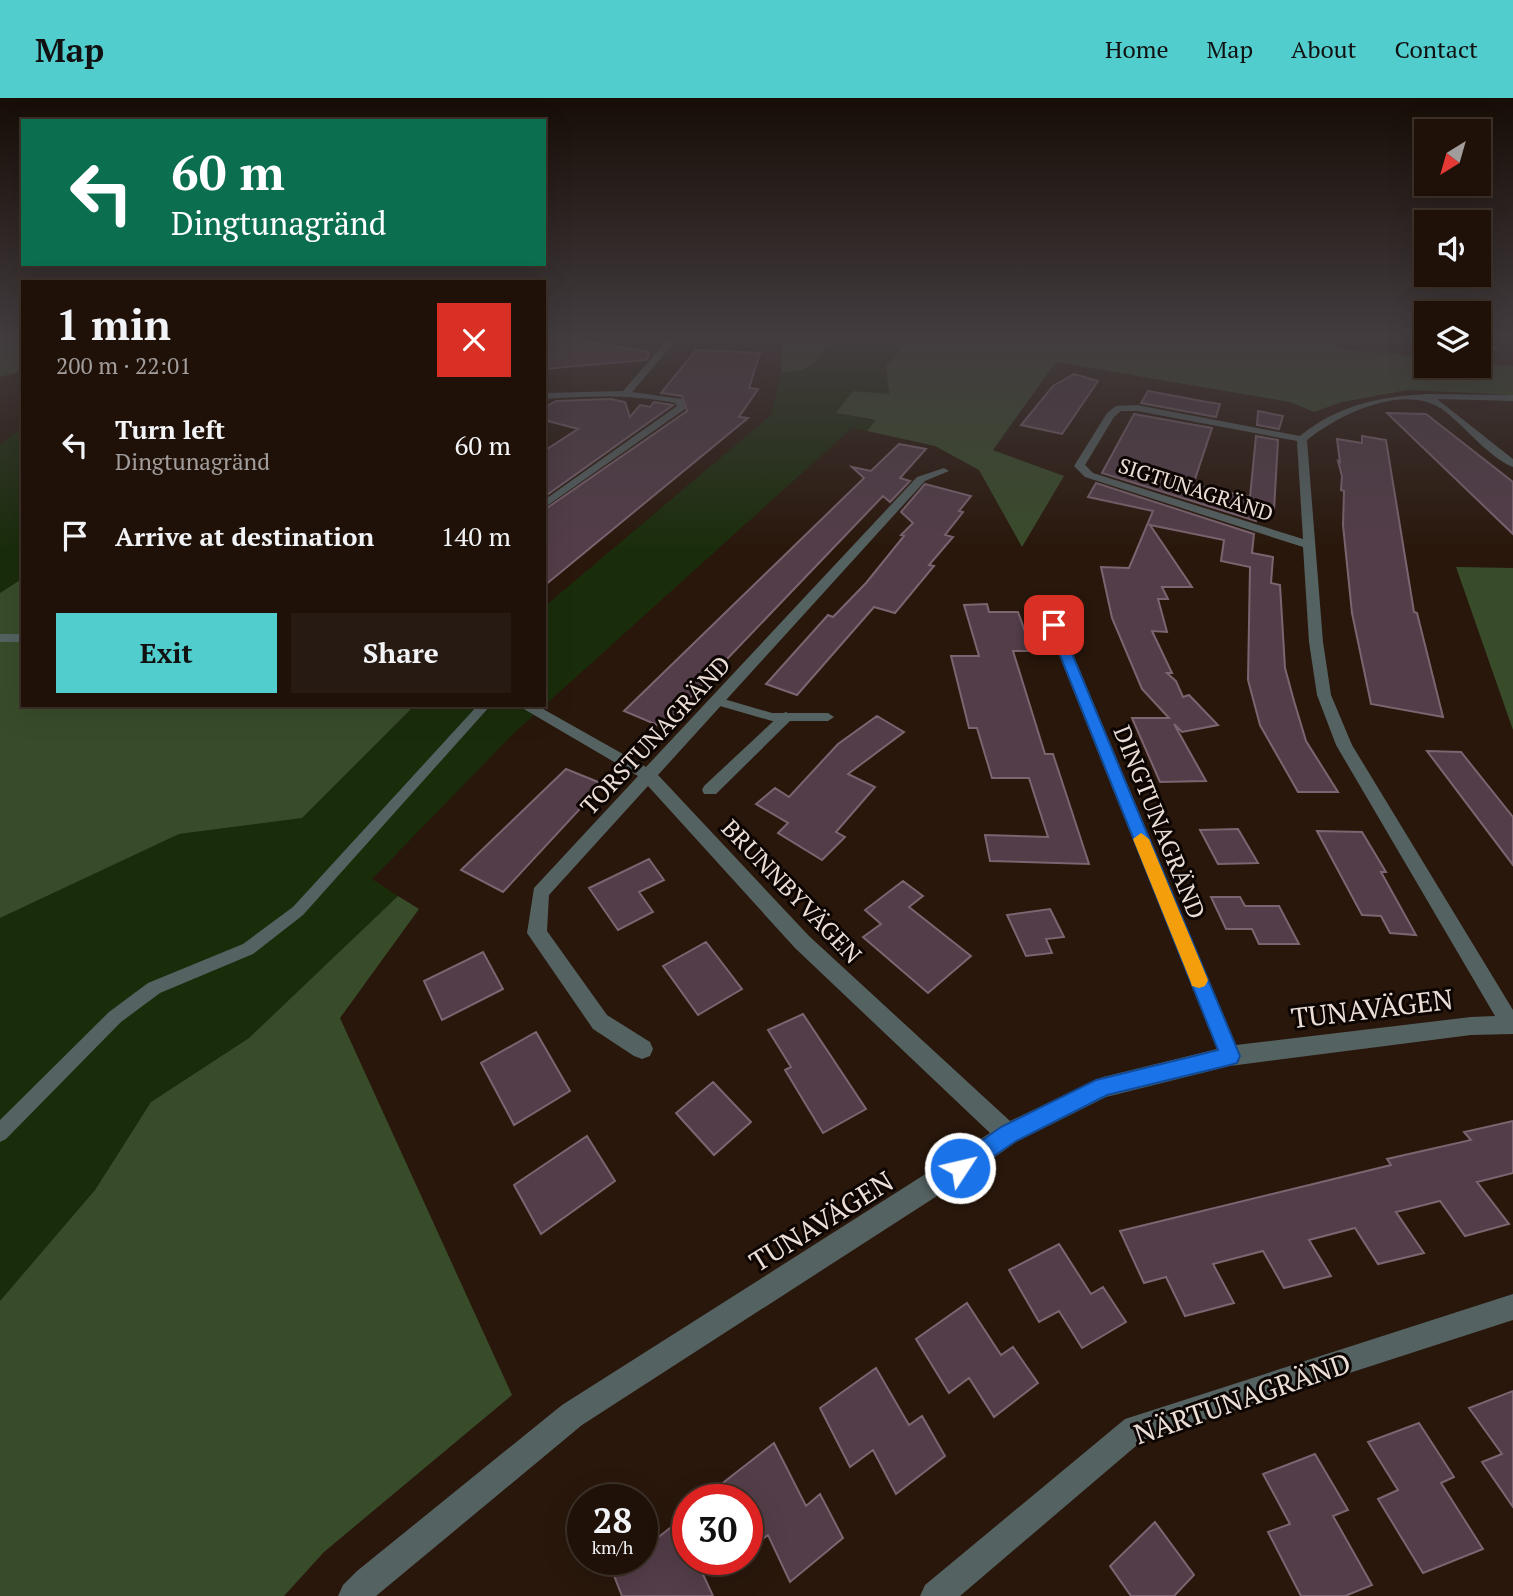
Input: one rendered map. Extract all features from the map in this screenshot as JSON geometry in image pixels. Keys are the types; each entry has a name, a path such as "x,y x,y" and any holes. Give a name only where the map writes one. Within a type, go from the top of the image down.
{"street":[{"path":"546,504 679,409"},
{"name":"SIGTUNAGRÄND","path":"1118,409 1110,415 1079,466 1089,475 1309,545"},
{"name":"SIGTUNAGRÄND","path":"1143,409 1302,439"},
{"path":"1302,439 1350,409"},
{"path":"1446,409 1513,464"},
{"name":"TUNAVÄGEN","path":"354,1596 368,1581 572,1415 1009,1134 1104,1087 1230,1056 1471,1026 1512,1025 1344,745 1324,695 1316,642 1302,439"},
{"name":"TORSTUNAGRÄND","path":"642,1049 600,1022 537,933 540,893 921,480 944,471"},
{"name":"DINGTUNAGRÄND","path":"1061,605 1054,625 1230,1056"},
{"path":"0,638 21,638"},
{"name":"BRUNNBYVÄGEN","path":"528,707 648,775 803,942 1009,1134"},
{"path":"710,790 786,717"},
{"name":"NÄRTUNAGRÄND","path":"936,1596 1135,1429 1513,1307"}],"lane":[{"path":"717,701 772,717 828,717"},
{"path":"0,1133 116,1017 154,988 248,949 299,911 483,707"}],"green space":[{"path":"772,409 849,409 837,413 877,421 867,431 852,428 546,704 546,605 771,415"},
{"path":"839,409 1022,409 993,450 1064,476 1022,547 979,470 935,446 867,431 876,420 836,413"},
{"path":"21,428 21,579 0,593 0,444"},
{"path":"1456,567 1513,568 1513,730"},
{"path":"21,579 21,707 413,707 302,818 179,834 0,918 0,593"},
{"path":"413,707 543,707 514,733 372,879 398,896 249,1038 151,1102 95,1190 0,1301 0,918 179,834 302,818"},
{"path":"398,896 419,909 340,1018 512,1395 324,1552 284,1596 0,1596 0,1301 95,1190 151,1102 249,1038"}],"building":[{"path":"546,409 627,409 630,417 637,409 668,409 546,496 546,450 578,429 546,421"},
{"path":"686,409 744,409 739,417 748,418 546,584 546,509 687,411"},
{"path":"1034,409 1079,409 1062,434 1021,425"},
{"path":"1173,409 1218,409 1216,417"},
{"path":"1258,411 1283,416 1279,429 1257,425"},
{"path":"1387,413 1426,414 1513,482 1513,534"},
{"path":"1134,414 1212,428 1193,485 1250,497 1256,436 1278,440 1274,510 1257,507 1256,521 1102,473"},
{"path":"1362,436 1386,440 1414,612 1417,613 1443,717 1371,704 1352,613 1343,525 1344,491 1341,490 1337,439 1362,443"},
{"path":"899,444 926,449 900,478 910,481 890,502 883,496 662,727 624,711 864,478 852,467 871,471"},
{"path":"1096,483 1254,534 1252,553 1273,557 1271,583 1280,585 1285,668 1294,701 1306,741 1338,792 1298,792 1260,725 1248,680 1250,567 1221,561 1224,540 1150,525 1192,587 1162,587 1168,599 1158,599 1167,632 1152,631 1172,673 1167,673 1176,681 1183,697 1189,695 1218,725 1182,732 1174,724 1206,781 1160,782 1132,718 1169,718 1142,689 1112,618 1101,567 1129,568 1153,511 1088,497"},
{"path":"925,484 971,496 959,511 963,512 945,535 953,537 929,565 934,566 895,613 874,607 797,695 766,684 828,615 833,617 866,583 904,536 901,535 913,523 901,512"},
{"path":"987,604 989,612 1018,612 1032,651 1013,651 1045,754 1053,754 1089,864 990,861 985,835 1048,837 1029,778 992,778 977,728 969,728 951,656 979,656 964,605"},
{"path":"877,716 904,732 848,774 875,787 836,832 845,837 822,860 778,833 788,823 756,804 775,788 789,797 838,744"},
{"path":"1427,751 1461,752 1513,817 1513,865"},
{"path":"566,769 603,784 503,892 461,870"},
{"path":"1238,829 1258,863 1218,864 1200,830"},
{"path":"1317,831 1362,832 1386,872 1381,872 1416,935 1390,933 1381,916 1362,915"},
{"path":"649,859 664,880 639,892 653,912 618,930 589,888"},
{"path":"903,881 923,896 909,907 971,956 928,993 863,937 881,924 865,910"},
{"path":"1211,897 1240,897 1245,906 1279,906 1299,944 1259,944 1252,929 1226,929"},
{"path":"1050,909 1064,937 1046,939 1052,953 1026,956 1007,915"},
{"path":"706,942 742,989 698,1015 663,966"},
{"path":"483,952 503,989 442,1020 424,981"},
{"path":"803,1014 866,1109 823,1133 785,1070 791,1067 768,1030"},
{"path":"536,1032 570,1091 514,1125 481,1063"},
{"path":"713,1082 751,1122 714,1155 676,1113"},
{"path":"1513,1121 1513,1173 1477,1182 1509,1224 1465,1236 1440,1201 1396,1212 1424,1253 1378,1264 1355,1228 1309,1240 1331,1276 1284,1288 1263,1251 1213,1264 1234,1303 1185,1316 1166,1277 1144,1283 1120,1231 1391,1165 1387,1159 1471,1140 1464,1132"},
{"path":"587,1136 615,1181 541,1234 514,1185"},
{"path":"1059,1244 1091,1294 1103,1287 1126,1322 1082,1348 1059,1311 1039,1322 1009,1270"},
{"path":"967,1303 1001,1355 1013,1347 1038,1383 994,1417 969,1378 949,1393 916,1339"},
{"path":"876,1368 909,1425 922,1416 945,1456 896,1494 873,1450 850,1467 820,1408"},
{"path":"1513,1391 1513,1507 1482,1462 1502,1454 1469,1408"},
{"path":"1419,1423 1454,1477 1441,1483 1483,1549 1423,1573 1378,1499 1398,1490 1368,1442"},
{"path":"774,1443 806,1506 820,1494 843,1538 790,1582 768,1535 763,1539 763,1484 721,1484"},
{"path":"1315,1454 1348,1510 1333,1516 1372,1585 1345,1596 1301,1596 1268,1532 1290,1524 1263,1474"},
{"path":"1155,1522 1194,1575 1174,1596 1131,1596 1110,1566"},
{"path":"672,1526 672,1575 703,1575 713,1596 622,1596 614,1575 658,1575 658,1537"}],"slow traffic":[{"path":"1141,839 1199,980"}],"route":[{"path":"960,1168 1009,1134 1104,1087 1230,1056 1054,625"}]}
